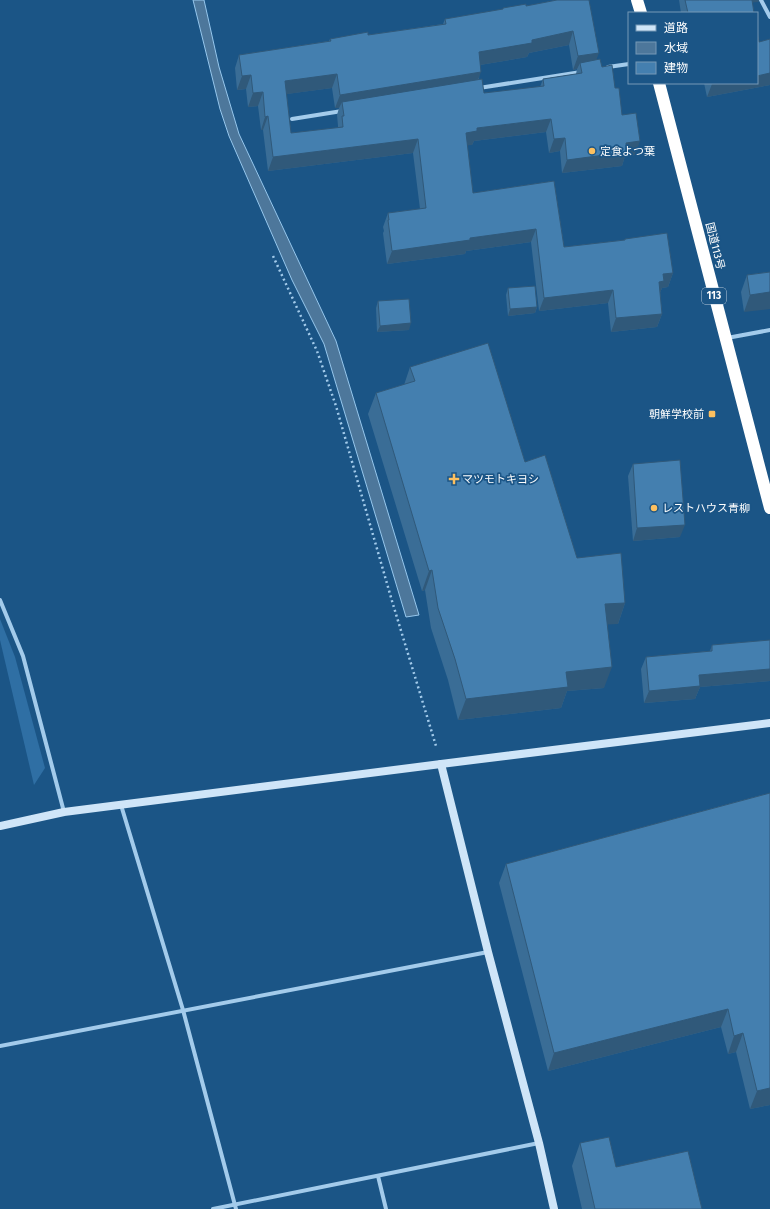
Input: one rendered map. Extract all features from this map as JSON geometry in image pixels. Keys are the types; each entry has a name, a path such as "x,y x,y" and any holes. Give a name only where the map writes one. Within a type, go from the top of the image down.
{"highway":[{"path":"637,0 641,12"},
{"name":"国道113号","path":"659,84 770,508"}],"street":[{"path":"761,0 770,17"},
{"path":"604,68 628,64"},
{"path":"471,90 588,71"},
{"path":"292,119 346,110"},
{"path":"725,339 770,330"},
{"path":"0,600 22,656 64,812"},
{"path":"0,826 64,812 770,723"},
{"path":"441,764 488,952 539,1143 554,1209"},
{"path":"121,805 183,1010 235,1207"},
{"path":"0,1046 488,952"},
{"path":"213,1209 235,1207 539,1143"},
{"path":"378,1176 386,1209"}],"path":[{"path":"273,256 317,351 336,406 441,764"}],"shaded area":[{"path":"0,619 15,657 45,768 34,785 0,640"}],"water":[{"path":"193,0 204,0 219,67 239,134 336,341 419,615 406,617 324,344 292,280 229,136 220,109"}],"building":[{"path":"557,0 589,0 599,53 578,56 573,31 532,40 532,43 479,52 481,72 340,95 337,74 285,81 291,133 343,127 342,116 344,116 342,102 482,79 484,93 544,86 543,79 582,73 580,63 600,59 602,67 612,65 615,88 619,88 622,115 636,113 640,141 626,143 627,152 567,160 565,138 554,139 551,119 477,128 477,131 466,133 473,193 554,181 564,247 625,240 667,233 673,273 663,274 664,281 659,282 662,314 616,318 613,290 544,298 536,229 392,251 388,213 426,208 418,139 273,157 268,116 265,117 263,92 253,93 251,75 242,76 239,55 331,41 330,39 368,32 368,35 446,24 445,19 526,4 526,6"},
{"path":"685,0 752,0 754,12 688,12"},
{"path":"758,36 759,42 770,39 770,73 758,76"},
{"path":"770,272 770,292 750,295 747,275"},
{"path":"535,286 537,307 510,309 508,288"},
{"path":"409,299 411,323 380,326 378,301"},
{"path":"488,343 525,462 545,455 577,558 621,553 625,603 605,604 612,667 566,672 568,687 466,699 455,659 438,608 432,570 429,571 376,393 415,381 410,367"},
{"path":"680,460 685,525 637,528 633,464"},
{"path":"770,640 770,669 699,675 700,686 649,691 646,657 712,651 712,645"},
{"path":"770,793 770,1088 757,1091 743,1033 734,1036 728,1009 554,1053 506,864"},
{"path":"609,1137 616,1167 688,1151 702,1209 595,1209 580,1143"}],"place":[{"name":"定食よつ葉","path":"592,151"},
{"name":"朝鮮学校前","path":"712,414"},
{"name":"マツモトキヨシ","path":"454,479"},
{"name":"レストハウス青柳","path":"654,508"}]}
